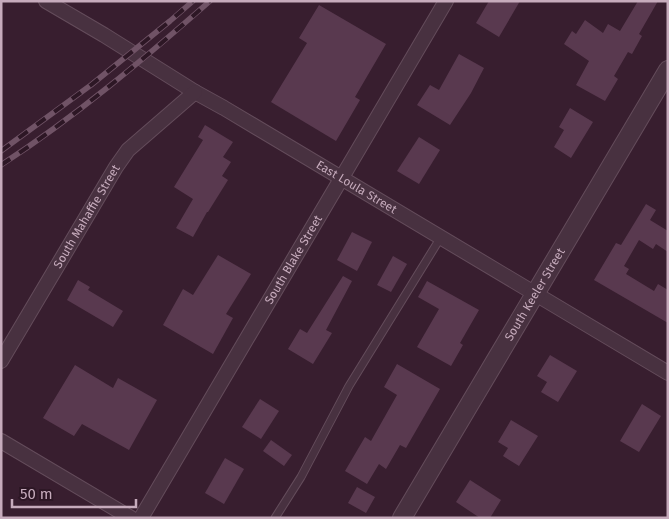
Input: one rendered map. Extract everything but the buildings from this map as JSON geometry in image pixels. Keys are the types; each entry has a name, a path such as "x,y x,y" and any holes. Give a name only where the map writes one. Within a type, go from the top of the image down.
{"street":[{"name":"East Loula Street","path":"46,1 195,92 668,373"},
{"name":"South Blake Street","path":"140,518 446,1"},
{"name":"South Keeler Street","path":"402,518 668,70"},
{"name":"South Mahaffie Street","path":"1,361 116,167 128,150 195,92"},
{"path":"1,441 132,518"}],"lane":[{"path":"275,518 301,477 349,386 440,237"}],"railway":[{"path":"1,151 91,85 193,1"},
{"path":"1,165 29,147 109,87 210,1"}]}
